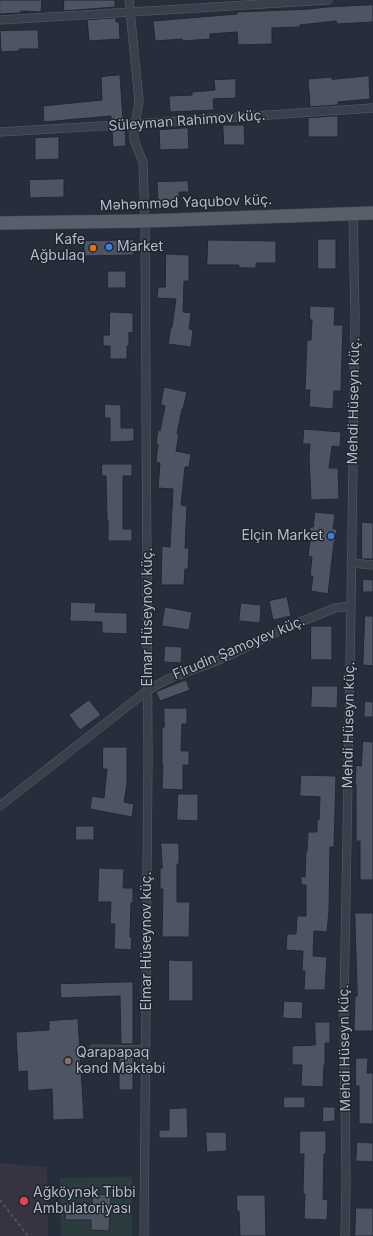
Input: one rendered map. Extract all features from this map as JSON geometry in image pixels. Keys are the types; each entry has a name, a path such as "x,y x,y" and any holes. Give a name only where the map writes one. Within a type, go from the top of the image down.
{"main road":[{"name":"Məhəmməd Yaqubov küç.","path":"0,223 145,221 373,213"}],"street":[{"name":"Elmar Hüseynov küç.","path":"129,0 140,101 134,140 143,162 145,221 148,690 144,1236"},
{"path":"0,20 328,0"},
{"name":"Süleyman Rahimov küç.","path":"0,132 373,108"},
{"name":"Mehdi Hüseyn küç.","path":"345,1236 346,1183 344,1008 355,317 353,213"},
{"path":"351,563 373,565"},
{"name":"Firudin Şamoyev küç.","path":"0,806 148,690 168,678 224,658 277,632 336,608 351,606"}],"lane":[{"path":"92,1047 146,1048"}],"path":[{"path":"0,1200 28,1236"}],"shaded area":[{"name":"Ağköynək Tibbi Ambulatoriyası","path":"0,1163 47,1167 48,1236 0,1236"},
{"path":"132,1177 132,1236 61,1236 60,1178"}],"building":[{"path":"0,0 42,0 41,12 21,11 21,13 0,14"},
{"path":"64,0 115,0 115,7 64,11"},
{"path":"373,5 373,22 337,24 336,21 300,25 300,27 272,28 272,44 238,45 237,32 210,34 210,39 155,41 153,21 237,14 237,12"},
{"path":"116,18 116,22 119,22 120,39 89,41 87,20"},
{"path":"38,30 39,49 19,49 19,51 1,52 0,31"},
{"path":"120,75 123,119 111,120 111,116 44,122 43,106 102,100 101,77"},
{"path":"369,76 370,99 338,102 338,105 310,107 308,79"},
{"path":"236,79 236,98 213,99 214,110 170,112 169,96 192,95 192,92 215,90 214,80"},
{"path":"338,116 338,137 308,137 308,118"},
{"path":"223,125 244,125 245,145 224,145"},
{"path":"188,128 189,149 160,150 159,130"},
{"path":"125,130 126,146 113,147 112,131"},
{"path":"59,137 59,159 35,160 35,138"},
{"path":"64,179 64,197 30,198 29,180"},
{"path":"188,181 189,192 179,192 179,201 158,202 157,182"},
{"path":"318,239 336,239 336,269 318,269"},
{"path":"134,240 134,255 84,256 84,241"},
{"path":"208,240 276,241 276,263 256,263 256,268 239,268 239,265 207,265"},
{"path":"166,254 189,255 189,281 184,281 183,312 191,313 189,329 193,330 191,347 168,344 176,299 157,298 158,287 165,287"},
{"path":"108,271 126,271 126,288 108,288"},
{"path":"310,306 335,307 334,325 343,325 341,391 334,391 333,409 309,407 310,390 305,390 307,340 311,340 312,320 310,320"},
{"path":"110,312 133,313 133,333 129,332 127,359 110,359 110,346 103,346 103,335 109,335"},
{"path":"164,387 187,392 177,434 179,434 176,451 191,454 189,467 185,467 181,505 187,506 185,548 189,548 188,569 185,569 184,585 161,585 162,546 170,547 173,489 158,488 160,463 156,462 158,444 156,444 158,430 160,431 165,406 161,405"},
{"path":"105,404 121,405 121,428 134,428 134,441 110,442 110,418 105,418"},
{"path":"304,429 341,432 340,447 332,446 329,468 338,468 339,499 311,500 309,456 310,444 303,444"},
{"path":"102,464 132,464 132,476 123,476 123,529 132,529 132,541 108,541 106,476 102,476"},
{"path":"315,512 335,514 333,529 337,529 328,594 311,591 313,576 310,576 312,557 308,556 310,527 313,527"},
{"path":"362,522 373,523 373,559 362,559"},
{"path":"363,579 373,580 373,592 363,592"},
{"path":"287,597 291,616 273,620 269,601"},
{"path":"71,602 96,603 95,612 127,613 127,634 102,633 102,622 70,621"},
{"path":"241,603 261,605 260,623 239,621"},
{"path":"165,607 192,612 189,630 162,626"},
{"path":"365,616 373,616 373,666 363,665"},
{"path":"311,626 332,626 332,660 311,660"},
{"path":"165,646 182,647 181,663 164,662"},
{"path":"186,680 190,690 160,701 156,692"},
{"path":"312,686 338,686 337,708 311,707"},
{"path":"89,700 101,715 80,730 69,715"},
{"path":"365,701 373,702 373,717 364,717"},
{"path":"164,708 187,708 187,724 182,724 181,751 189,751 189,765 183,765 183,790 162,789 162,727 164,727"},
{"path":"363,741 373,742 373,880 360,880 360,841 356,841 356,765 361,766"},
{"path":"103,747 127,747 127,784 124,802 134,804 132,817 90,809 92,796 104,798 107,769 103,769"},
{"path":"301,775 336,776 334,847 330,847 329,911 327,932 314,931 313,956 327,957 325,990 304,990 305,971 302,971 303,951 286,950 287,934 296,934 297,916 306,916 306,885 301,885 301,876 305,877 308,832 317,832 317,820 319,820 320,797 300,796"},
{"path":"178,794 198,794 198,821 177,820"},
{"path":"76,826 94,826 94,840 76,840"},
{"path":"161,843 179,843 179,864 177,864 177,902 190,902 189,937 162,937 163,889 160,889 160,868 162,868"},
{"path":"99,868 124,869 123,888 133,888 133,903 131,903 131,950 114,949 115,924 110,924 111,902 98,902"},
{"path":"355,913 373,913 373,1031 354,1031 355,996 357,996"},
{"path":"169,960 193,961 193,1001 169,1001"},
{"path":"133,982 133,1044 121,1044 120,996 61,998 60,984"},
{"path":"284,1001 303,1002 302,1019 283,1018"},
{"path":"78,1019 84,1119 53,1120 52,1089 28,1091 27,1071 18,1072 16,1032 49,1030 49,1021"},
{"path":"315,1022 330,1022 330,1043 325,1043 323,1087 301,1086 302,1065 292,1065 292,1046 315,1045"},
{"path":"133,1051 133,1090 119,1090 119,1052"},
{"path":"356,1058 368,1058 367,1073 373,1073 373,1124 359,1124 359,1086 356,1086"},
{"path":"284,1097 305,1097 305,1108 284,1108"},
{"path":"323,1107 335,1107 335,1121 323,1122"},
{"path":"187,1108 188,1138 159,1138 159,1130 169,1130 169,1109"},
{"path":"300,1131 326,1131 323,1199 328,1200 327,1220 304,1219 304,1154 300,1154"},
{"path":"206,1132 226,1132 227,1151 207,1152"},
{"path":"357,1142 373,1143 373,1162 356,1161"},
{"path":"92,1194 111,1195 109,1231 91,1230 91,1220 65,1220 66,1203 92,1204"},
{"path":"237,1195 265,1195 266,1236 240,1236"},
{"path":"356,1208 373,1208 373,1236 355,1236"}],"place":[{"name":"Market","path":"109,247"},
{"name":"Kafe Ağbulaq","path":"93,248"},
{"name":"Elçin Market","path":"331,536"},
{"name":"Qarapapaq kənd Məktəbi","path":"68,1061"},
{"name":"Ağköynək Tibbi Ambulatoriyası","path":"24,1201"}]}
